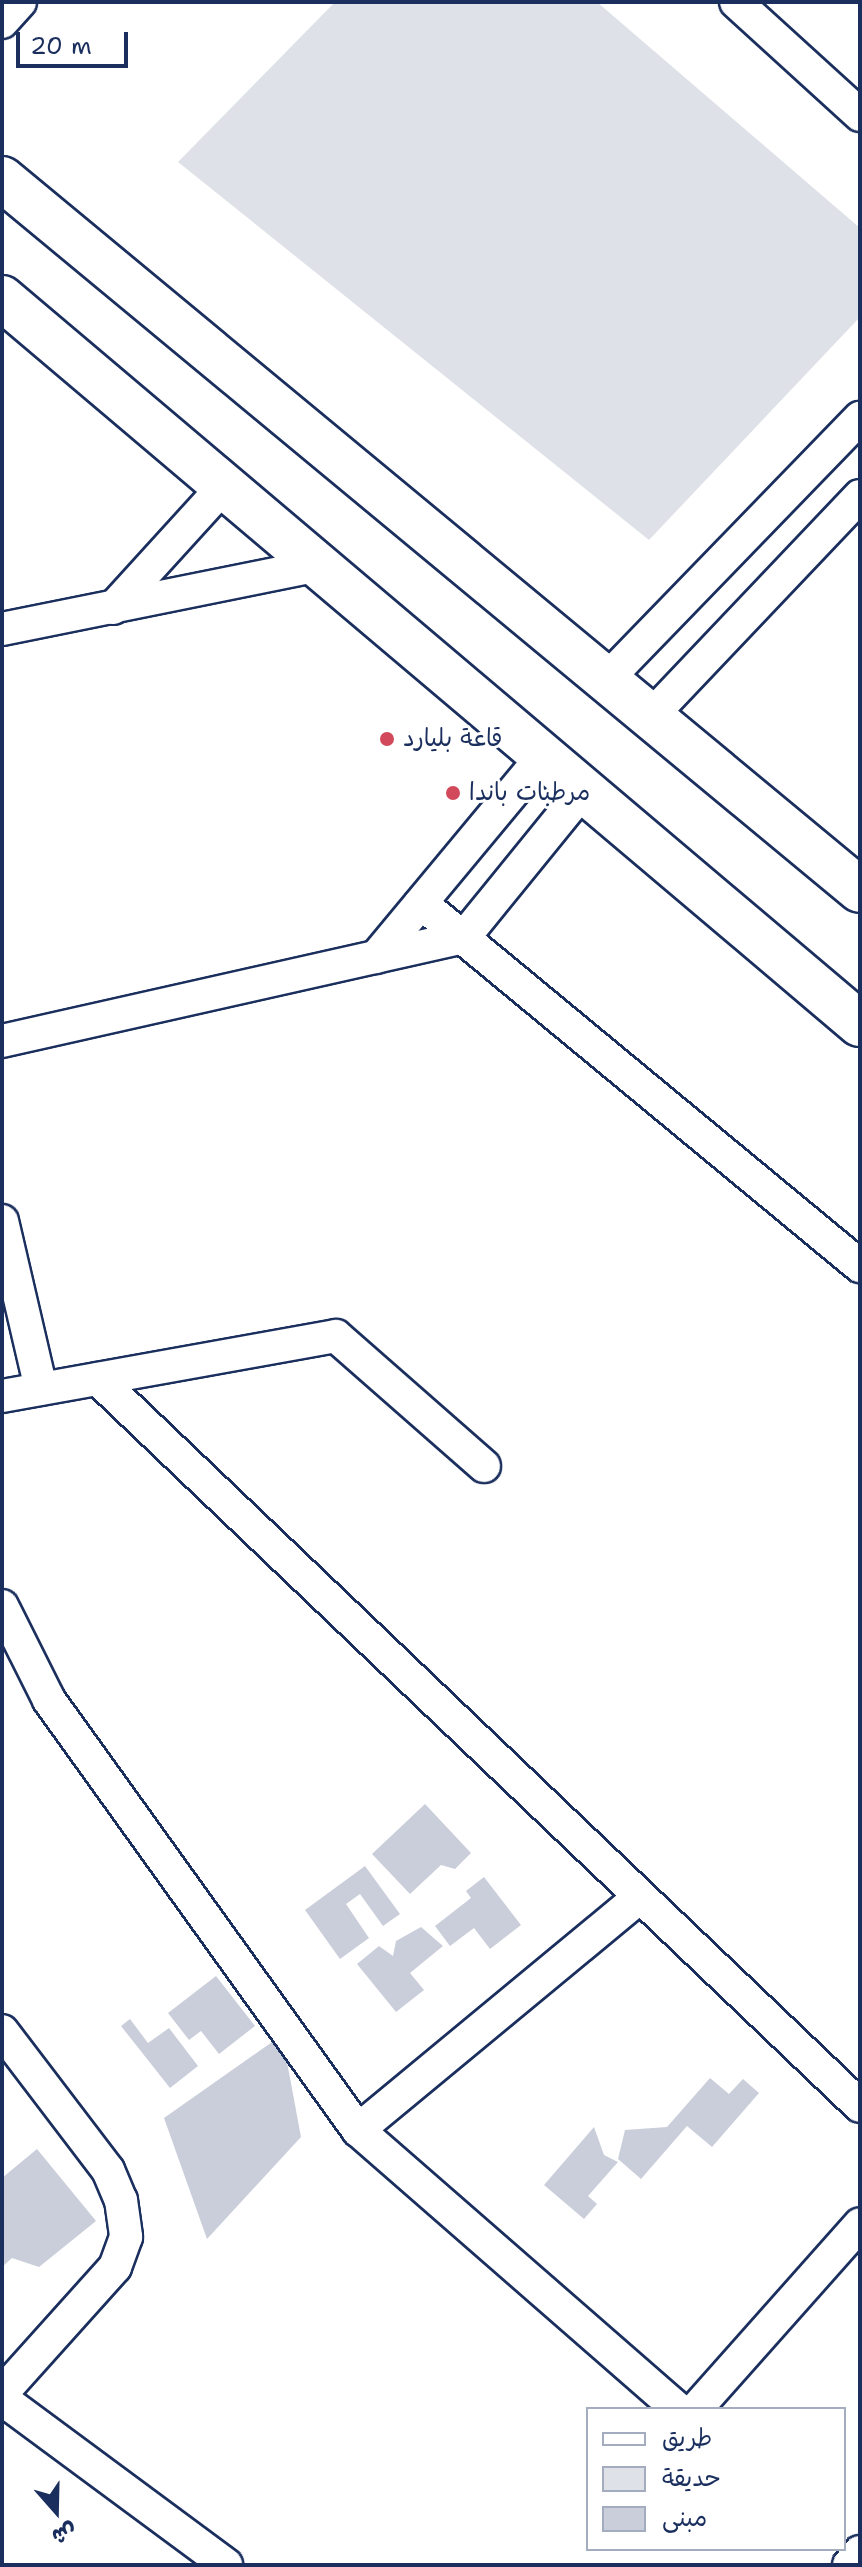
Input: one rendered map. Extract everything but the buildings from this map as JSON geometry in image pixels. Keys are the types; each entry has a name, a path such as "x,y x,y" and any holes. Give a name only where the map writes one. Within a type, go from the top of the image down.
{"main road":[{"path":"2,179 604,682 652,715 860,890"},
{"path":"2,298 541,758 860,1024"}],"street":[{"path":"2,22 20,2"},
{"path":"736,2 860,115"},
{"path":"604,682 860,418"},
{"path":"113,608 223,487"},
{"path":"652,715 860,496"},
{"path":"2,629 318,565"},
{"path":"376,957 541,758"},
{"path":"2,1041 464,937 582,792"},
{"path":"421,903 860,1266"},
{"path":"2,1221 41,1389"},
{"path":"2,1396 336,1336 484,1466"},
{"path":"98,1379 860,2106"},
{"path":"2,1606 49,1700 358,2130 676,2407"},
{"path":"358,2130 640,1897"},
{"path":"2,2031 108,2170 121,2200 126,2237 115,2267 2,2393"},
{"path":"698,2407 860,2224"},
{"path":"2,2399 226,2565"},
{"path":"849,2565 860,2552"}],"green space":[{"path":"335,2 597,2 860,228 860,317 649,540 178,162"}],"place":[{"name":"قاعة بليارد","path":"387,739"},
{"name":"مرطبات باندا","path":"453,793"}]}
